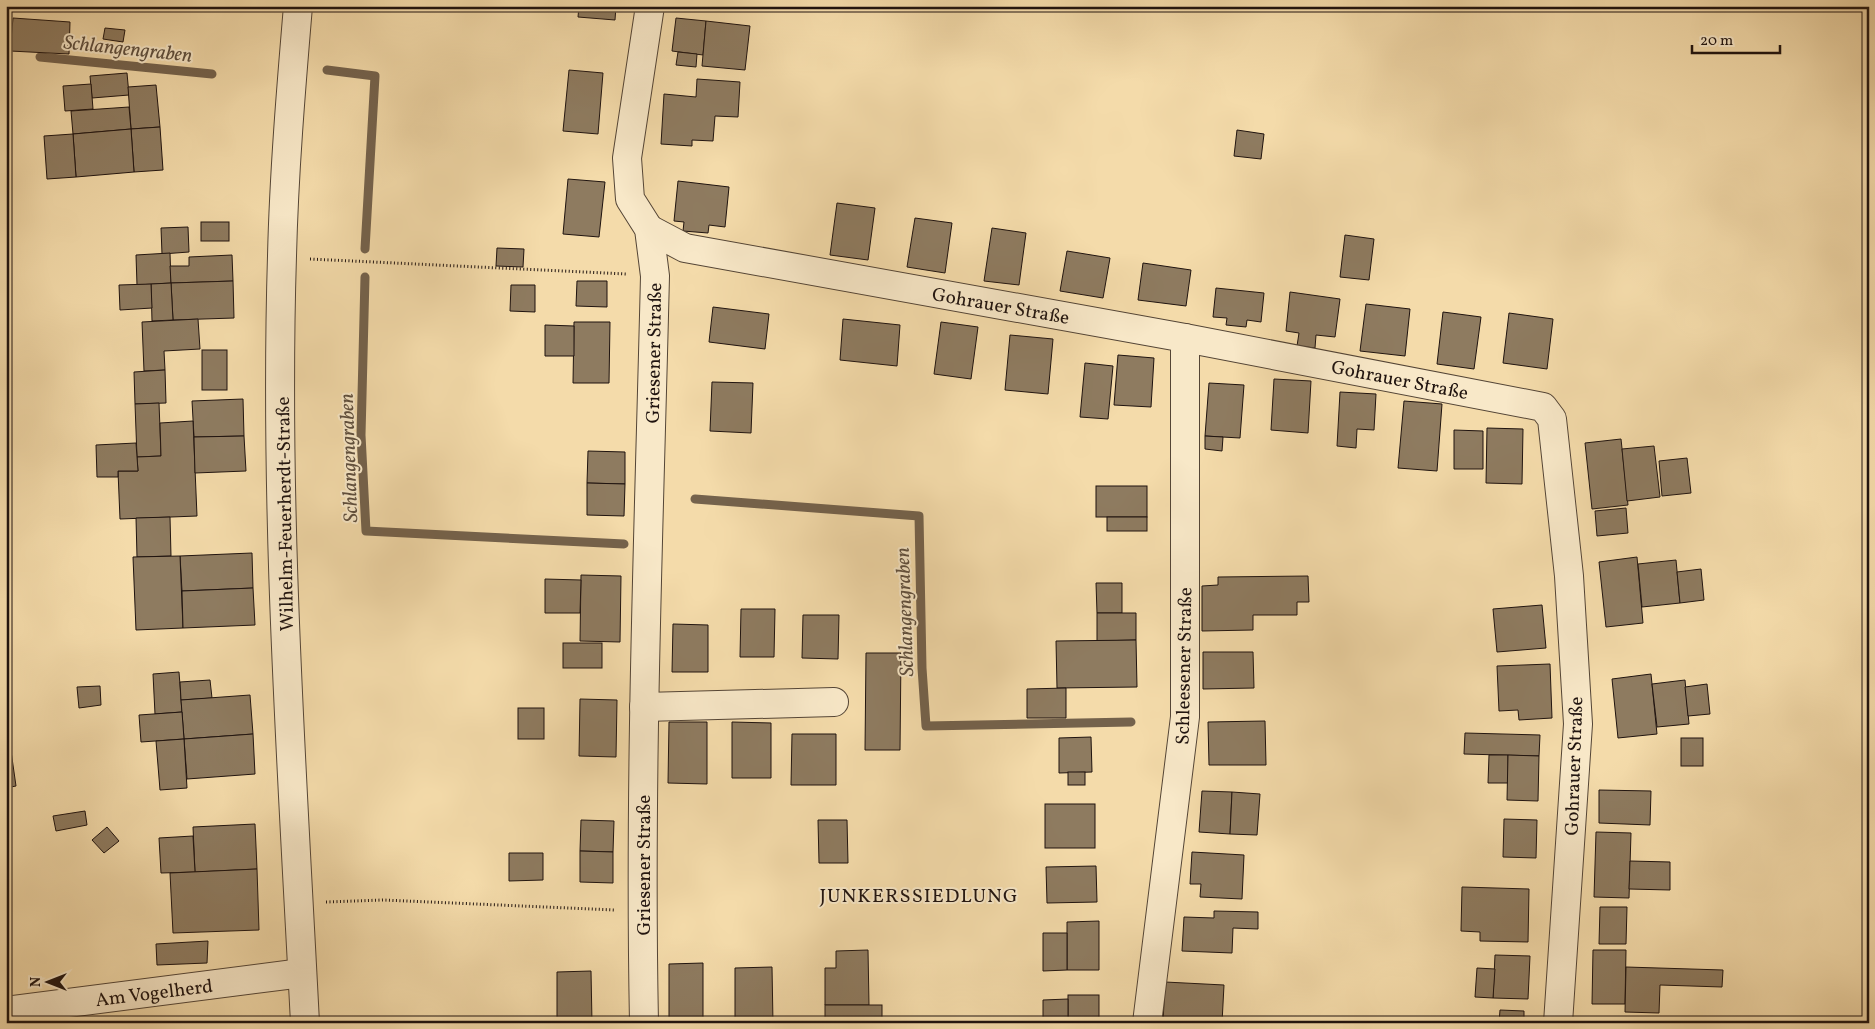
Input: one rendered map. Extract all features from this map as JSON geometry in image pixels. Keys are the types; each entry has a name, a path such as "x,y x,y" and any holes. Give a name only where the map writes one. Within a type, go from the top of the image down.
{"street":[{"name":"Wilhelm-Feuerherdt-Straße","path":"298,6 289,105 282,258 282,515 288,703 305,1023"},
{"name":"Griesener Straße","path":"644,1023 642,912 644,707 655,276 649,229 630,199 626,158 650,6"},
{"name":"Gohrauer Straße","path":"649,229 685,248 1184,338 1544,407 1552,419 1569,576 1578,724 1558,1023"},
{"name":"Schleesener Straße","path":"1147,1023 1185,717 1184,338"},
{"path":"644,707 834,702"},
{"name":"Am Vogelherd","path":"6,1011 302,973"}],"path":[{"path":"282,258 655,276"},
{"path":"298,903 383,900 642,912"}],"building":[{"path":"579,6 616,6 615,20 578,17"},
{"path":"13,18 70,22 69,54 10,51"},
{"path":"676,18 706,21 703,55 672,51"},
{"path":"706,21 750,26 745,70 702,66"},
{"path":"105,28 125,30 123,42 103,39"},
{"path":"678,52 697,54 696,67 676,65"},
{"path":"569,70 603,73 598,134 563,131"},
{"path":"127,73 129,95 92,98 90,76"},
{"path":"697,79 740,82 738,117 715,116 713,141 692,140 692,146 661,144 664,94 696,97"},
{"path":"91,84 93,109 65,111 63,86"},
{"path":"156,85 160,127 131,129 128,87"},
{"path":"129,107 131,129 73,134 71,111"},
{"path":"160,127 163,170 134,172 131,129"},
{"path":"131,129 134,172 76,177 73,134"},
{"path":"1237,130 1264,134 1261,159 1234,156"},
{"path":"73,134 76,177 47,179 44,136"},
{"path":"568,179 605,182 599,237 563,234"},
{"path":"678,181 729,187 725,227 709,225 708,233 683,231 684,222 674,221"},
{"path":"837,203 875,208 868,260 830,255"},
{"path":"915,218 952,223 945,273 907,267"},
{"path":"201,222 229,222 229,241 201,241"},
{"path":"188,227 189,252 162,254 161,228"},
{"path":"992,228 1026,233 1019,285 984,281"},
{"path":"1345,235 1374,239 1369,280 1340,277"},
{"path":"497,248 524,249 523,267 496,266"},
{"path":"1067,251 1110,258 1103,298 1060,291"},
{"path":"170,253 171,283 137,285 136,255"},
{"path":"232,255 233,281 171,283 170,266 189,266 189,257"},
{"path":"1143,263 1191,270 1186,306 1138,300"},
{"path":"233,281 234,318 173,320 171,283"},
{"path":"577,281 607,281 607,307 576,306"},
{"path":"171,283 173,320 152,321 151,284"},
{"path":"151,284 152,308 120,310 119,285"},
{"path":"511,285 535,285 535,312 510,311"},
{"path":"1216,288 1264,293 1261,322 1247,320 1246,327 1226,325 1227,318 1213,317"},
{"path":"1290,292 1340,299 1335,337 1316,335 1315,348 1297,346 1299,333 1286,331"},
{"path":"1366,304 1410,309 1405,356 1360,351"},
{"path":"713,307 769,314 765,349 709,342"},
{"path":"1443,312 1481,317 1474,369 1437,364"},
{"path":"1509,313 1553,319 1547,369 1503,363"},
{"path":"198,319 200,349 164,351 165,370 144,371 142,322"},
{"path":"843,319 900,325 897,366 840,360"},
{"path":"574,322 610,322 609,383 573,383"},
{"path":"941,322 978,327 971,379 934,374"},
{"path":"545,325 574,326 574,356 545,356"},
{"path":"1010,335 1053,339 1048,394 1005,390"},
{"path":"202,350 227,350 227,390 202,390"},
{"path":"1118,355 1154,358 1151,407 1114,405"},
{"path":"1085,363 1113,366 1108,419 1080,417"},
{"path":"165,370 166,403 135,404 134,372"},
{"path":"1274,379 1311,381 1308,433 1271,430"},
{"path":"712,382 753,383 751,433 710,431"},
{"path":"1209,383 1244,385 1240,438 1205,436"},
{"path":"1340,392 1376,394 1374,430 1357,429 1356,448 1337,446"},
{"path":"243,399 244,436 194,437 192,401"},
{"path":"1404,401 1442,404 1437,471 1398,468"},
{"path":"159,403 161,456 137,457 135,404"},
{"path":"193,421 197,516 120,519 118,471 138,471 137,457 161,456 160,423"},
{"path":"1487,428 1523,429 1522,484 1486,483"},
{"path":"1454,430 1483,431 1483,469 1454,469"},
{"path":"244,436 246,471 195,473 194,437"},
{"path":"1205,436 1223,437 1222,451 1205,449"},
{"path":"1621,439 1628,505 1592,509 1585,443"},
{"path":"136,443 138,471 118,471 118,477 97,477 96,445"},
{"path":"1654,446 1660,497 1627,501 1622,449"},
{"path":"588,451 625,452 625,484 587,483"},
{"path":"1687,458 1691,493 1662,496 1659,461"},
{"path":"587,483 625,484 624,516 587,515"},
{"path":"1096,486 1147,486 1147,517 1096,517"},
{"path":"1626,508 1628,533 1597,536 1595,511"},
{"path":"170,517 171,556 137,557 136,518"},
{"path":"1107,517 1147,517 1147,531 1107,531"},
{"path":"252,553 253,588 182,591 180,556"},
{"path":"180,556 183,628 136,630 133,557"},
{"path":"1637,557 1643,623 1606,627 1599,562"},
{"path":"1676,560 1680,603 1642,607 1638,564"},
{"path":"1701,569 1704,600 1680,603 1677,572"},
{"path":"581,575 621,576 620,642 580,641"},
{"path":"1308,576 1309,602 1297,602 1297,615 1253,615 1253,630 1202,631 1202,586 1218,585 1218,577"},
{"path":"545,579 581,580 580,613 545,613"},
{"path":"1096,583 1122,583 1122,613 1097,613"},
{"path":"253,588 255,625 183,628 182,591"},
{"path":"1542,605 1546,648 1497,652 1493,609"},
{"path":"741,609 775,609 774,657 740,657"},
{"path":"1097,613 1136,613 1136,640 1097,641"},
{"path":"803,615 839,615 838,659 802,658"},
{"path":"673,624 708,625 708,672 672,672"},
{"path":"1136,640 1137,687 1057,688 1056,641"},
{"path":"563,643 602,643 602,668 563,668"},
{"path":"1203,652 1253,652 1254,688 1203,689"},
{"path":"866,653 901,653 900,750 865,750"},
{"path":"1550,664 1552,718 1519,720 1518,710 1499,711 1497,666"},
{"path":"179,672 182,712 155,714 153,674"},
{"path":"1651,674 1657,734 1618,738 1612,679"},
{"path":"210,680 212,698 181,700 180,682"},
{"path":"1685,680 1689,724 1657,727 1652,684"},
{"path":"1707,684 1710,714 1688,716 1685,687"},
{"path":"100,686 101,705 79,708 77,687"},
{"path":"1066,688 1066,718 1027,718 1027,689"},
{"path":"250,695 253,734 184,739 181,700"},
{"path":"580,699 617,700 616,757 579,756"},
{"path":"518,708 544,708 544,739 518,739"},
{"path":"182,712 184,739 141,742 139,715"},
{"path":"1265,721 1266,765 1209,765 1208,722"},
{"path":"669,722 707,722 707,784 668,783"},
{"path":"732,722 771,723 771,778 732,778"},
{"path":"1465,733 1540,735 1539,756 1464,754"},
{"path":"253,734 255,774 187,779 184,739"},
{"path":"792,734 836,734 836,785 791,785"},
{"path":"1091,737 1092,772 1059,773 1059,738"},
{"path":"1681,738 1703,738 1703,766 1681,766"},
{"path":"184,739 187,788 160,790 156,741"},
{"path":"11,751 16,786 6,788 6,752"},
{"path":"1489,755 1508,755 1508,783 1488,783"},
{"path":"1508,755 1539,756 1538,801 1507,800"},
{"path":"1068,772 1085,772 1085,785 1068,785"},
{"path":"1599,790 1651,791 1650,825 1599,823"},
{"path":"1202,791 1232,792 1230,834 1199,832"},
{"path":"1232,792 1260,794 1257,835 1230,834"},
{"path":"1045,804 1095,804 1095,848 1045,848"},
{"path":"85,811 87,825 56,831 53,816"},
{"path":"1504,819 1537,820 1536,858 1503,857"},
{"path":"581,820 614,821 613,852 580,851"},
{"path":"818,820 847,820 848,863 819,863"},
{"path":"255,824 257,869 195,872 193,827"},
{"path":"107,827 119,841 104,853 92,840"},
{"path":"1596,832 1631,833 1629,898 1594,897"},
{"path":"193,836 195,872 161,873 159,838"},
{"path":"580,851 613,852 613,883 580,882"},
{"path":"1192,852 1244,855 1242,899 1200,897 1201,884 1190,884"},
{"path":"509,853 543,853 543,880 509,881"},
{"path":"1630,861 1670,862 1670,890 1629,889"},
{"path":"1096,866 1097,902 1047,903 1046,867"},
{"path":"257,869 259,930 173,933 170,873"},
{"path":"1462,887 1529,889 1528,942 1480,941 1480,932 1461,931"},
{"path":"1600,907 1627,907 1626,944 1599,944"},
{"path":"1214,911 1258,912 1258,929 1233,928 1232,953 1182,951 1184,917 1214,918"},
{"path":"1099,921 1099,970 1067,970 1067,922"},
{"path":"1043,933 1067,933 1067,970 1043,971"},
{"path":"208,941 207,963 157,965 156,944"},
{"path":"868,950 869,1005 825,1005 825,968 836,968 836,951"},
{"path":"1593,950 1626,950 1625,1004 1592,1004"},
{"path":"1495,955 1530,956 1528,999 1493,998"},
{"path":"703,963 703,1023 669,1023 669,964"},
{"path":"772,967 773,1023 735,1023 735,968"},
{"path":"1626,967 1723,970 1722,987 1660,985 1659,1013 1625,1012"},
{"path":"1477,968 1495,969 1493,998 1475,997"},
{"path":"591,971 592,1023 557,1023 557,972"},
{"path":"1165,982 1224,985 1222,1023 1163,1023"},
{"path":"1068,995 1099,995 1099,1023 1068,1023"},
{"path":"1068,999 1068,1023 1043,1023 1043,1000"},
{"path":"825,1005 882,1005 882,1023 825,1023"},
{"path":"1500,1010 1524,1011 1524,1023 1499,1023"}],"waterway":[{"name":"Schlangengraben","path":"40,57 212,74"},
{"name":"Schlangengraben","path":"327,70 375,76 365,249"},
{"name":"Schlangengraben","path":"365,277 361,435 366,531 624,544"},
{"name":"Schlangengraben","path":"695,499 919,516 922,668 926,726 1131,722"}],"district":[{"name":"JUNKERSSIEDLUNG","path":"919,895"}]}
